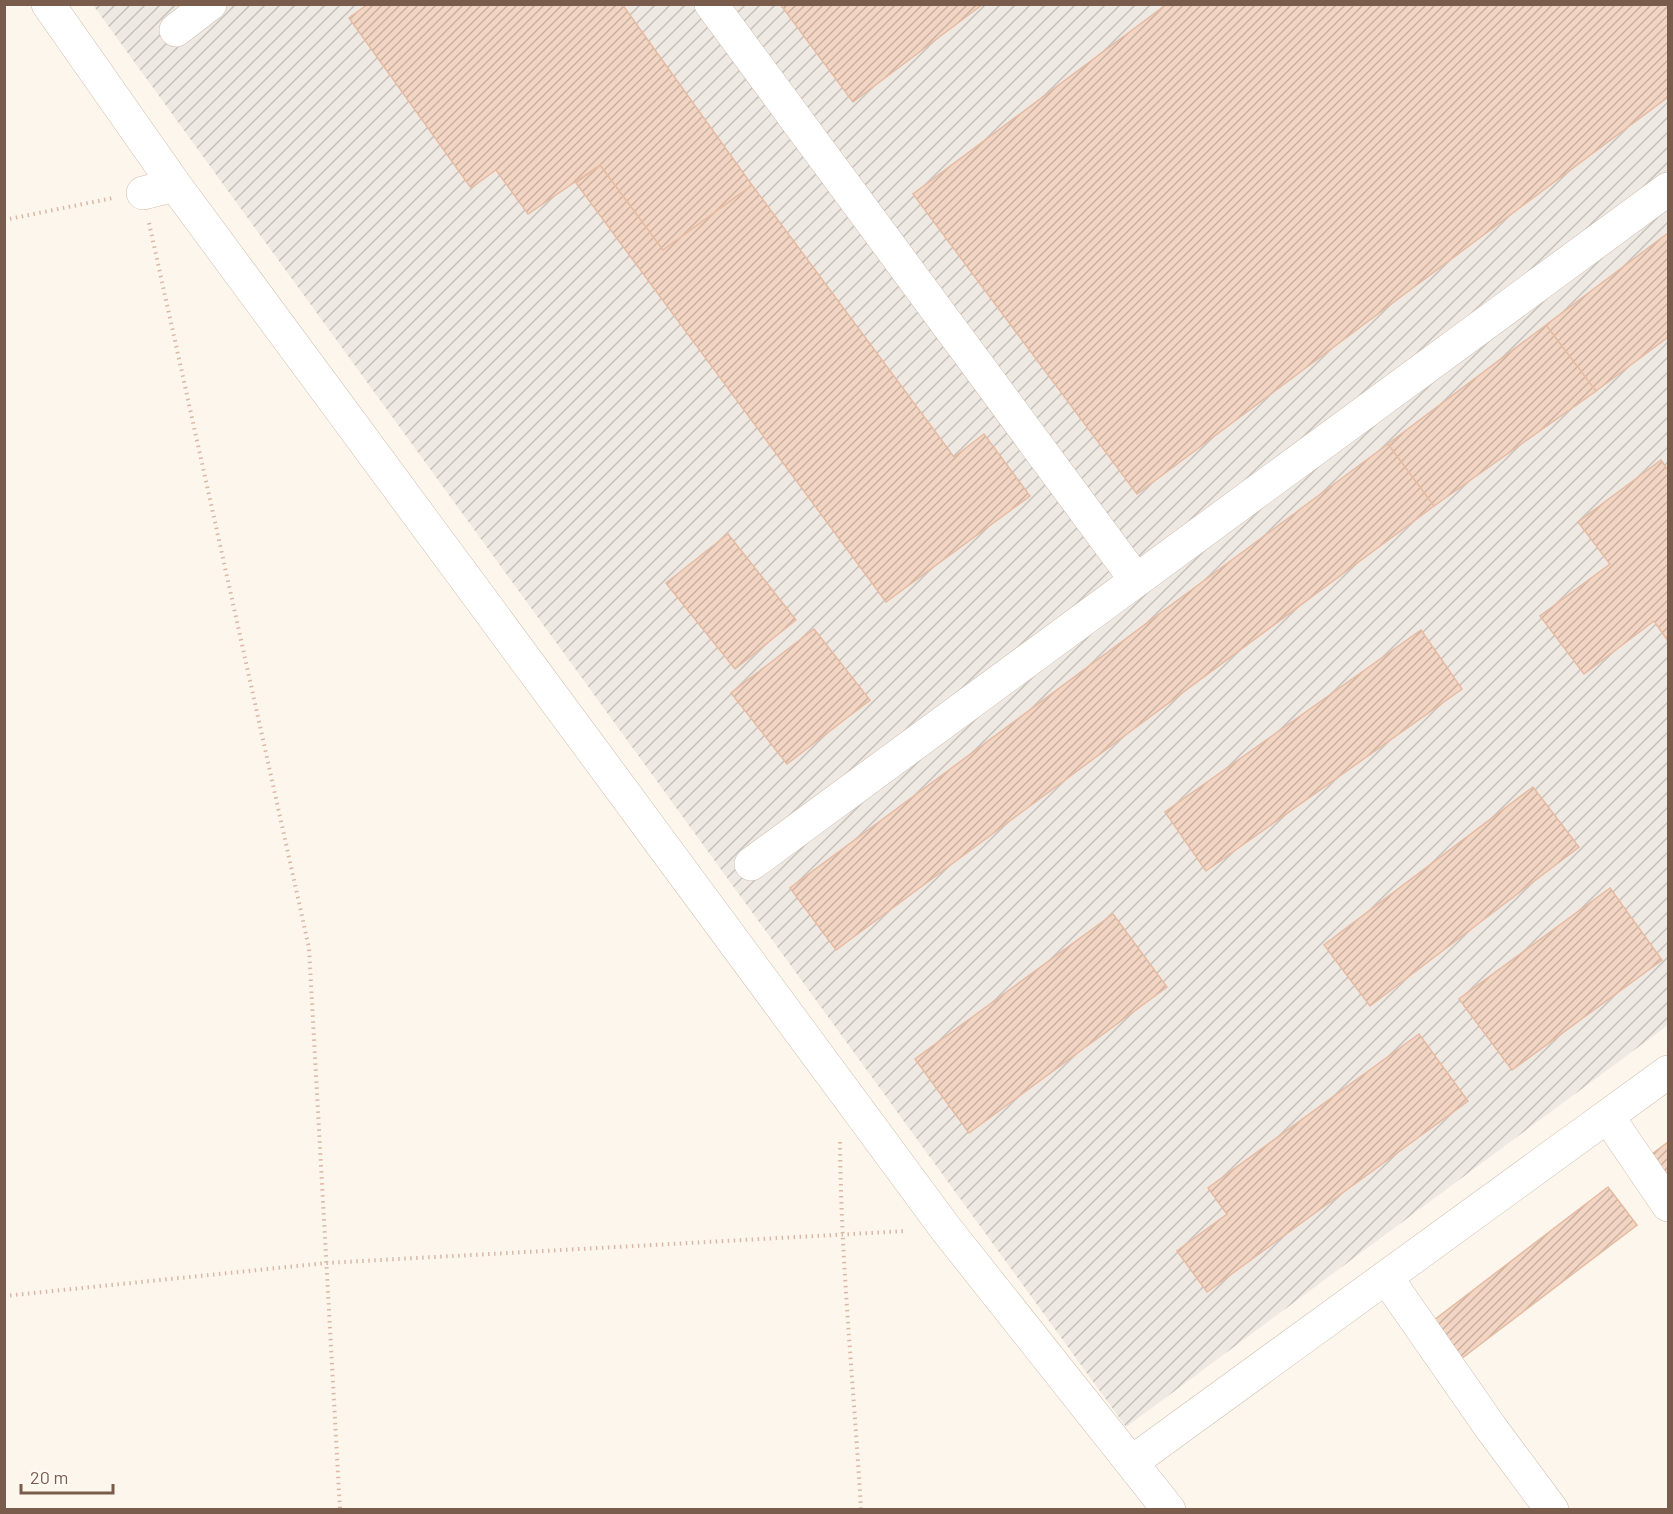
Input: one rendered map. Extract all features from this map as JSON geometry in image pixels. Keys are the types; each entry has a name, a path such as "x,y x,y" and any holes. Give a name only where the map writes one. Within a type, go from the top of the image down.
{"street":[{"path":"48,4 175,185 946,1229 1169,1509"},
{"path":"176,30 210,4"},
{"path":"711,4 1136,580"},
{"path":"143,193 175,185"},
{"path":"751,864 1668,189"},
{"path":"1132,1462 1668,1072"},
{"path":"1608,1117 1668,1205"},
{"path":"1386,1276 1491,1428 1552,1509"}],"path":[{"path":"4,220 143,193 309,948 339,1509"},
{"path":"840,1086 841,1233 854,1380 861,1509"},
{"path":"4,1296 326,1263 946,1229"}],"shaded area":[{"path":"93,5 1668,5 1668,1025 1126,1427"}],"building":[{"path":"368,4 622,4 752,185 663,250 600,165 528,214 496,170 471,188 349,18"},
{"path":"780,4 983,4 853,102"},
{"path":"1167,4 1668,4 1668,97 1137,494 913,194"},
{"path":"600,165 663,250 752,185 954,457 984,434 1030,496 886,602 576,183"},
{"path":"1668,233 1668,337 1596,391 1546,325"},
{"path":"1546,325 1596,391 1434,506 1388,444"},
{"path":"1388,444 1434,506 836,950 790,888"},
{"path":"1661,460 1668,470 1668,641 1654,621 1584,674 1540,616 1610,564 1578,522"},
{"path":"728,534 796,620 735,669 666,583"},
{"path":"814,629 870,700 787,764 731,693"},
{"path":"1421,630 1462,689 1206,871 1165,812"},
{"path":"1533,787 1579,847 1370,1006 1324,945"},
{"path":"1610,888 1662,960 1512,1070 1459,999"},
{"path":"1113,914 1167,987 969,1133 915,1059"},
{"path":"1419,1034 1468,1101 1207,1292 1177,1251 1227,1214 1208,1188"},
{"path":"1668,1142 1668,1193 1644,1160"},
{"path":"1608,1187 1637,1225 1457,1362 1429,1324"}]}
